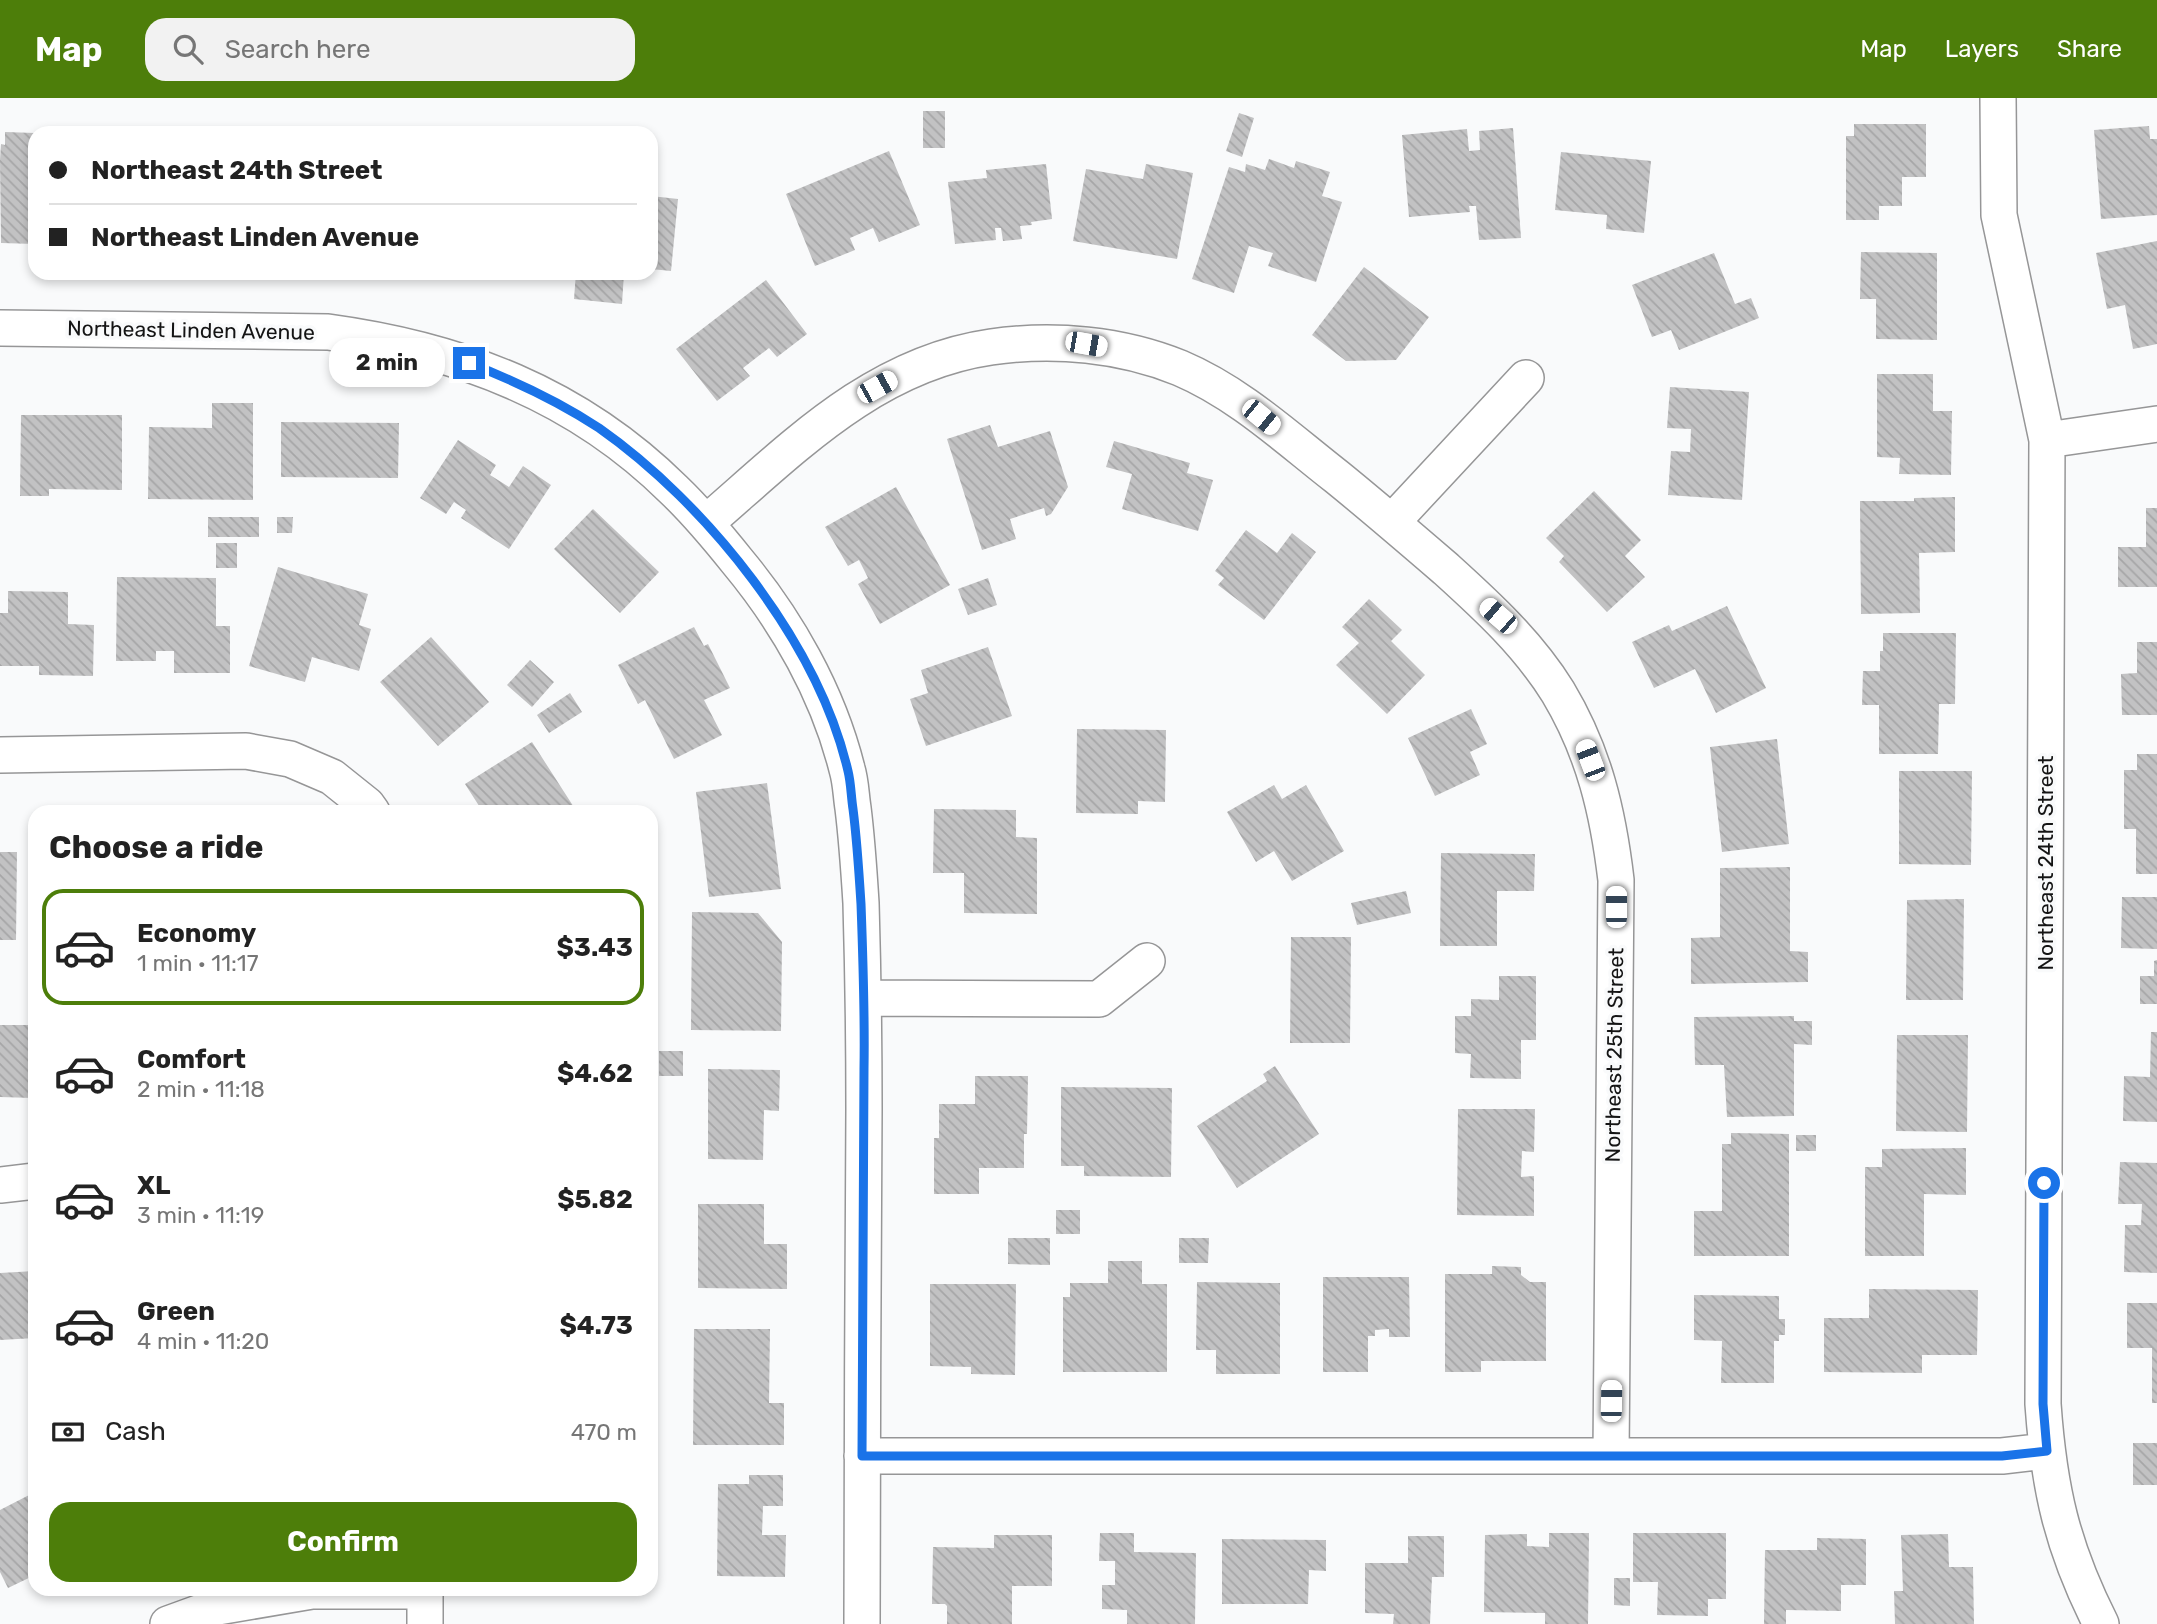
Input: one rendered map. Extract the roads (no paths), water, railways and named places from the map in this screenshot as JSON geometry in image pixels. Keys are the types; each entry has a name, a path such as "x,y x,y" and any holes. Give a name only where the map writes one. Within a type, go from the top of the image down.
{"street":[{"name":"Northeast 24th Street","path":"1998,98 1999,215 2047,440 2043,1376 2047,1451 2054,1499 2066,1545 2083,1589 2101,1624"},
{"name":"Northeast Linden Avenue","path":"0,328 328,332 375,338 469,363 557,402 636,456 673,488 706,523 764,593 814,679 833,725 848,772 859,857 864,998 862,1624"},
{"path":"706,523 816,428 855,399 898,376 943,358 990,347 1038,342 1086,344 1134,353 1179,368 1222,390 1261,417 1392,522 1526,378"},
{"path":"2047,440 2157,424"},
{"name":"Northeast 25th Street","path":"1392,522 1498,616 1531,653 1558,693 1581,737 1598,783 1610,831 1616,880 1611,1456"},
{"path":"0,755 246,751 290,759 331,777 367,805"},
{"path":"864,998 1099,999 1147,961"},
{"path":"0,1185 28,1182"},
{"path":"862,1456 2002,1456 2047,1451"},
{"path":"168,1624 212,1608 283,1596"},
{"path":"368,1596 425,1601"}]}
